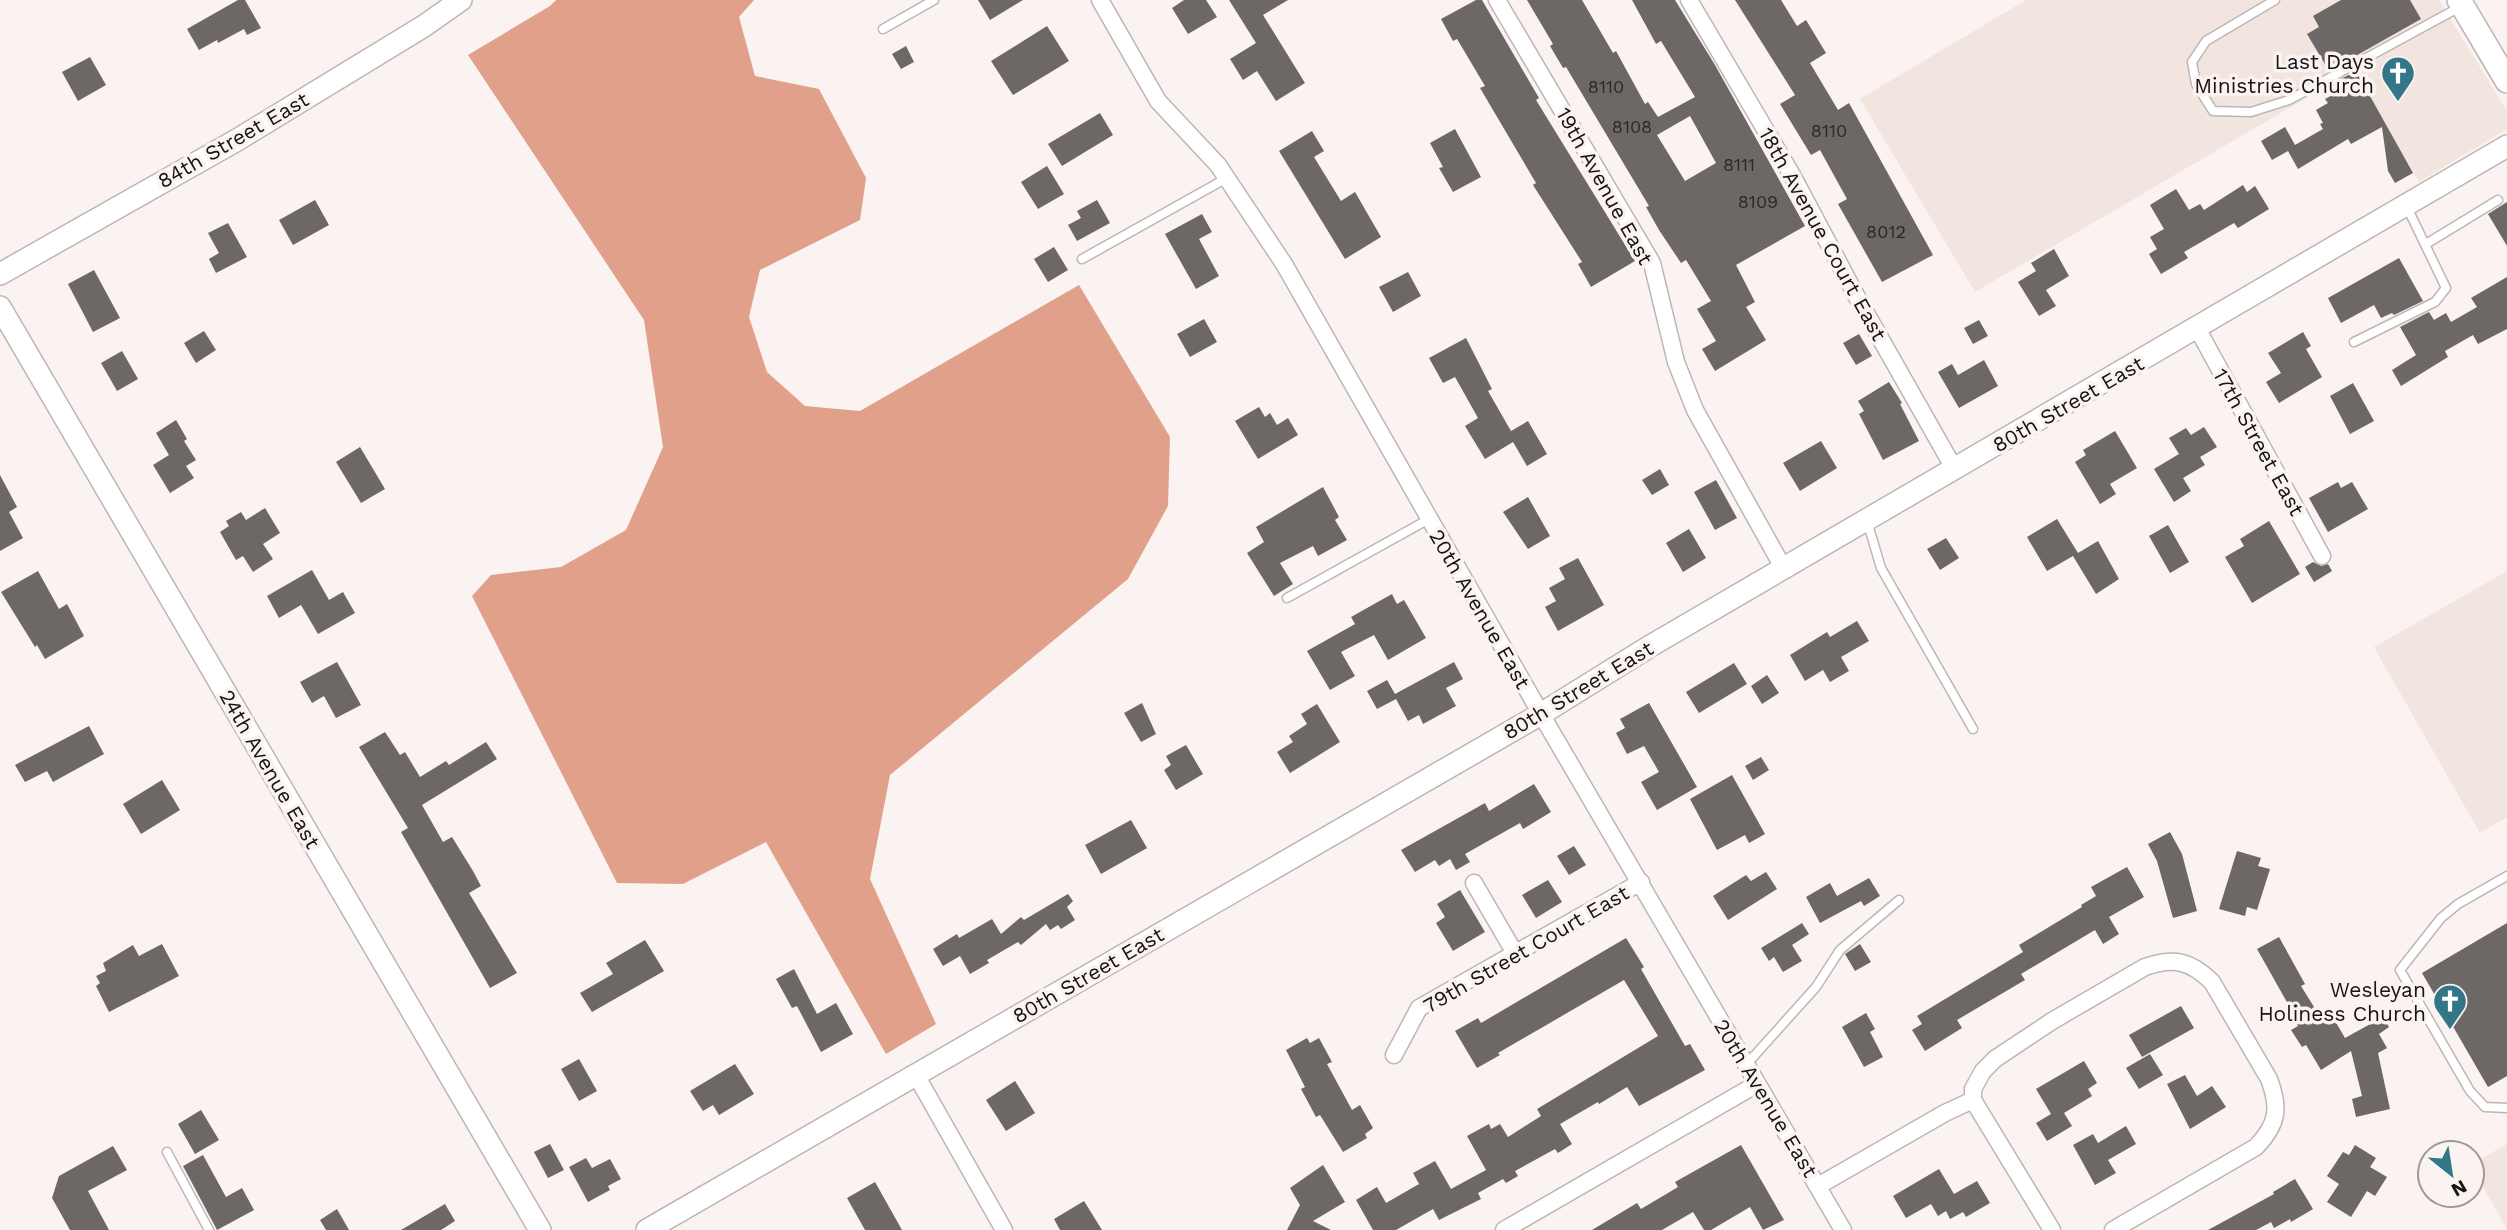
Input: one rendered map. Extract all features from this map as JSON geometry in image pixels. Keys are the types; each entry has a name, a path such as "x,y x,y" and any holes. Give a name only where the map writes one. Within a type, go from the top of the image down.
{"main road":[{"path":"2461,3 2507,81"}],"street":[{"name":"84th Street East","path":"0,274 237,139 424,26 461,0"},
{"name":"20th Avenue East","path":"1100,0 1158,100 1218,164 1284,264 1541,714 1843,1230"},
{"name":"19th Avenue East","path":"1497,0 1651,263 1676,362 1695,410 1784,569"},
{"name":"18th Avenue Court East","path":"1689,0 1792,175 1858,299 1955,470"},
{"name":"80th Street East","path":"647,1230 1541,714 1652,645 2507,146"},
{"name":"24th Avenue East","path":"0,307 540,1230"},
{"name":"17th Street East","path":"2197,328 2322,556"},
{"name":"79th Street Court East","path":"1394,1055 1419,1008 1641,882"},
{"path":"1474,883 1516,955"},
{"path":"2052,1230 1973,1100 1973,1089 1983,1071 2009,1049 2145,967 2179,961 2193,965 2212,982 2269,1079 2277,1108 2275,1119 2256,1147 2113,1230"},
{"path":"916,1074 1004,1230"},
{"path":"1504,1230 1757,1084"},
{"path":"1818,1186 1945,1113 1973,1100"}],"lane":[{"path":"883,29 934,0"},
{"path":"2275,0 2206,41 2192,62 2196,84 2213,111 2250,112 2289,100 2461,3"},
{"path":"1082,259 1227,178"},
{"path":"2426,244 2498,200"},
{"path":"2354,342 2435,302 2446,288 2406,205"},
{"path":"1287,598 1429,519"},
{"path":"1867,520 1881,568 1973,729"},
{"path":"2507,876 2458,904 2441,918 2400,970 2470,1091 2485,1107 2507,1108"},
{"path":"1746,1065 1816,987 1840,950 1899,900"},
{"path":"167,1152 209,1230"}],"shaded area":[{"path":"556,0 754,0 739,17 755,76 819,89 866,178 860,220 760,270 749,317 767,372 805,406 860,411 1079,285 1170,437 1168,506 1128,579 890,775 870,879 936,1024 886,1054 766,842 683,884 617,883 472,596 491,575 561,567 626,530 663,447 644,320 468,55"},
{"path":"2026,0 2439,0 2507,111 2507,129 2419,182 2351,72 1975,292 1860,99"},
{"path":"2507,571 2507,817 2480,833 2374,647"},
{"path":"2507,1144 2507,1229 2486,1192 2486,1156"}],"building":[{"path":"238,0 245,0 261,28 247,35 244,29 199,50 187,29"},
{"path":"978,0 1023,0 990,20"},
{"path":"1184,0 1206,0 1217,17 1188,34 1172,8"},
{"path":"1229,0 1288,0 1263,15 1305,83 1276,101 1257,71 1243,80 1230,59 1256,43"},
{"path":"1476,0 1482,0 1539,98 1536,100 1635,261 1591,287 1578,264 1582,262 1533,185 1536,183 1480,88 1485,86 1457,39 1453,41 1441,19"},
{"path":"1527,0 1582,0 1613,53 1616,51 1645,104 1648,102 1658,117 1695,97 1661,41 1656,44 1632,0 1675,0 1715,65 1805,226 1736,265 1755,302 1746,307 1766,340 1715,371 1702,349 1716,341 1697,309 1711,301 1686,260 1681,263 1659,230 1646,207 1649,206 1566,67 1563,68 1550,46 1553,44","holes":["1690,116 1716,163 1685,181 1657,135"]},
{"path":"1735,0 1781,0 1797,26 1806,20 1826,53 1810,63 1838,110 1849,103 1933,255 1882,282 1838,204 1847,199 1820,150 1811,155 1780,104 1795,95"},
{"path":"2341,0 2410,0 2421,19 2329,71 2307,34 2319,27 2313,16"},
{"path":"1047,26 1069,61 1013,95 991,61"},
{"path":"906,46 914,62 901,69 892,54"},
{"path":"90,57 106,85 78,101 62,72"},
{"path":"2356,71 2413,173 2395,183 2388,171 2382,127 2351,144 2348,139 2298,169 2288,151 2272,160 2261,141 2285,127 2295,145 2323,129 2316,110 2328,103 2325,99 2340,91 2335,82"},
{"path":"1100,113 1113,135 1062,166 1048,144"},
{"path":"1455,129 1481,177 1453,192 1439,168 1443,167 1430,143"},
{"path":"1312,131 1324,151 1314,157 1341,201 1355,192 1381,237 1345,259 1279,151"},
{"path":"1047,166 1064,194 1038,209 1021,182"},
{"path":"2243,185 2247,192 2255,186 2269,209 2238,228 2234,223 2184,252 2188,258 2161,274 2149,254 2157,249 2150,237 2164,229 2150,205 2176,189 2189,210 2200,204 2204,210"},
{"path":"315,200 329,225 293,245 279,220"},
{"path":"1097,200 1110,223 1077,241 1068,225 1081,218 1077,211"},
{"path":"2507,202 2507,246 2488,214"},
{"path":"1202,214 1212,232 1199,239 1219,276 1196,289 1165,234"},
{"path":"228,223 247,257 216,273 209,259 219,253 208,233"},
{"path":"1054,247 1068,270 1048,282 1034,259"},
{"path":"2054,249 2069,276 2046,290 2056,306 2039,316 2018,282 2036,271 2031,263"},
{"path":"2399,258 2423,301 2381,318 2374,305 2341,323 2328,298"},
{"path":"94,270 120,318 93,332 68,284"},
{"path":"1408,272 1421,296 1393,312 1379,287"},
{"path":"2507,277 2507,329 2478,344 2473,335 2445,351 2448,357 2401,386 2392,370 2416,355 2400,327 2429,312 2434,320 2446,313 2451,322 2477,307 2471,298"},
{"path":"1204,319 1217,342 1190,357 1177,334"},
{"path":"1979,320 1988,336 1973,344 1964,328"},
{"path":"204,331 216,350 196,363 184,343"},
{"path":"2303,332 2311,346 2306,349 2322,377 2279,403 2266,382 2281,373 2268,353"},
{"path":"1859,334 1872,356 1856,365 1843,343"},
{"path":"1466,338 1492,389 1488,391 1511,431 1528,421 1547,454 1527,466 1513,442 1485,459 1465,426 1478,418 1455,377 1443,383 1429,358"},
{"path":"122,351 138,379 117,391 101,363"},
{"path":"1984,360 1998,386 1959,408 1938,372 1952,364 1958,375"},
{"path":"1889,382 1919,441 1883,460 1859,414 1864,411 1858,401"},
{"path":"2353,383 2374,421 2350,434 2330,396"},
{"path":"1259,407 1265,417 1270,413 1277,425 1288,418 1298,435 1258,459 1235,421"},
{"path":"176,420 187,439 184,441 196,460 186,466 194,478 170,493 153,465 169,455 156,433"},
{"path":"2204,427 2217,447 2200,457 2205,465 2183,478 2191,491 2174,502 2154,469 2179,454 2169,438 2186,428 2191,435"},
{"path":"2115,431 2137,468 2110,484 2116,494 2100,504 2075,462 2086,455 2083,450"},
{"path":"1821,441 1837,468 1800,491 1783,463"},
{"path":"360,447 385,489 361,503 336,462"},
{"path":"1660,469 1669,485 1652,495 1642,480"},
{"path":"0,475 17,507 9,512 23,538 0,551"},
{"path":"1716,480 1737,518 1715,530 1694,492"},
{"path":"2338,482 2341,488 2352,482 2368,509 2328,532 2309,498"},
{"path":"1323,487 1339,517 1335,520 1347,540 1318,556 1313,546 1280,563 1293,584 1274,596 1247,553 1264,542 1256,527"},
{"path":"1528,497 1550,536 1528,549 1503,512"},
{"path":"265,508 280,533 263,544 273,559 253,572 243,556 236,560 220,532 229,526 226,521 241,512 246,520"},
{"path":"2057,519 2078,553 2098,541 2119,579 2096,594 2073,556 2047,571 2027,537"},
{"path":"2269,521 2300,574 2252,603 2225,557 2244,546 2240,539"},
{"path":"2168,525 2189,562 2170,573 2149,536"},
{"path":"1689,529 1706,558 1683,572 1666,543"},
{"path":"1946,538 1959,558 1940,570 1927,549"},
{"path":"1578,558 1604,605 1558,631 1545,607 1556,601 1549,588 1565,579 1559,568"},
{"path":"2313,562 2321,566 2328,564 2332,571 2314,582 2305,567"},
{"path":"312,570 329,600 343,592 355,613 318,634 301,605 279,618 267,596"},
{"path":"38,571 59,609 67,604 84,636 45,659 1,592"},
{"path":"1392,594 1397,604 1404,600 1426,638 1388,660 1374,635 1341,652 1355,676 1330,690 1307,651 1355,624 1351,617"},
{"path":"1857,621 1869,641 1841,657 1849,671 1830,682 1823,670 1805,681 1790,655 1827,632 1830,637"},
{"path":"337,662 361,705 336,718 324,696 312,703 300,682"},
{"path":"1454,662 1463,679 1446,688 1456,706 1423,724 1419,715 1408,721 1396,699 1377,709 1367,691 1387,680 1395,694"},
{"path":"1734,663 1747,684 1699,713 1686,692"},
{"path":"1767,675 1779,693 1762,704 1751,686"},
{"path":"1142,703 1156,734 1141,742 1124,713"},
{"path":"1649,703 1697,787 1657,810 1641,782 1659,772 1644,746 1627,754 1616,733 1625,728 1620,719"},
{"path":"1317,704 1340,742 1290,773 1277,752 1293,742 1289,736 1307,724 1301,714"},
{"path":"89,726 104,754 53,782 47,771 25,782 15,765"},
{"path":"385,732 400,755 405,752 420,777 446,761 449,765 486,742 497,759 422,805 443,842 452,837 473,871 481,886 469,893 517,973 490,988 401,832 408,828 359,747"},
{"path":"1186,745 1203,774 1176,790 1164,770 1171,765 1166,756"},
{"path":"1761,757 1769,770 1753,780 1745,766"},
{"path":"1732,775 1765,834 1749,843 1745,835 1717,850 1690,799"},
{"path":"162,780 180,810 141,834 123,804"},
{"path":"1534,784 1551,812 1523,829 1520,823 1465,854 1470,862 1456,870 1450,859 1439,866 1435,860 1415,872 1401,850 1485,803 1489,811"},
{"path":"1131,820 1147,848 1101,874 1085,845"},
{"path":"2170,832 2182,854 2197,911 2173,918 2157,861 2148,844"},
{"path":"1574,846 1586,865 1569,875 1557,856"},
{"path":"2237,851 2261,858 2258,866 2270,869 2257,910 2247,907 2245,916 2219,909"},
{"path":"2127,867 2144,897 2109,917 2119,934 2103,944 2095,930 2021,974 2025,980 1957,1020 1962,1028 1925,1051 1912,1030 1922,1024 1917,1016 2023,952 2019,945 2082,907 2081,905 2096,896 2091,887"},
{"path":"1766,872 1777,889 1728,920 1713,896 1746,875 1751,881"},
{"path":"1869,878 1880,896 1864,906 1861,901 1820,923 1806,897 1830,883 1837,896"},
{"path":"1548,880 1562,902 1536,918 1522,895"},
{"path":"1460,890 1485,932 1453,951 1436,923 1445,917 1437,904"},
{"path":"1068,894 1073,901 1067,907 1075,920 1061,929 1058,925 1050,930 1046,924 1021,945 1018,942 987,960 989,963 970,974 960,956 943,966 933,949 957,934 959,938 992,919 1001,934 1021,917 1024,920"},
{"path":"1802,923 1809,934 1792,945 1802,961 1783,972 1774,957 1769,961 1761,948"},
{"path":"2507,923 2507,1076 2488,1087 2422,973"},
{"path":"2279,937 2305,984 2301,986 2319,1015 2328,1009 2345,1038 2383,1017 2389,1027 2379,1034 2387,1048 2378,1053 2390,1109 2356,1117 2352,1099 2362,1096 2351,1051 2321,1070 2306,1045 2302,1047 2291,1030 2298,1026 2291,1014 2293,1013 2257,949"},
{"path":"1626,938 1685,1046 1690,1044 1705,1070 1639,1106 1627,1087 1599,1104 1598,1102 1560,1124 1572,1144 1558,1153 1555,1149 1515,1171 1518,1176 1506,1183 1503,1179 1478,1193 1481,1199 1439,1220 1433,1209 1396,1230 1373,1230 1356,1200 1377,1187 1386,1203 1419,1184 1413,1173 1435,1161 1451,1189 1486,1170 1467,1136 1489,1124 1491,1129 1500,1124 1508,1137 1541,1116 1537,1109 1658,1036 1624,980 1477,1068 1455,1031 1478,1018 1481,1023"},
{"path":"645,940 664,971 592,1012 580,993 613,974 606,963"},
{"path":"162,944 179,976 109,1012 96,986 100,983 96,976 106,971 103,963 133,945 139,956"},
{"path":"1860,944 1871,962 1855,971 1845,954"},
{"path":"794,969 817,1014 836,1003 853,1034 821,1052 797,1006 792,1008 776,979"},
{"path":"2181,1006 2194,1028 2142,1057 2129,1035"},
{"path":"1866,1013 1875,1029 1870,1032 1883,1057 1864,1067 1842,1027"},
{"path":"1307,1038 1310,1043 1319,1038 1332,1062 1327,1064 1352,1110 1360,1105 1373,1128 1365,1134 1367,1138 1343,1152 1320,1115 1316,1117 1301,1089 1305,1087 1286,1050"},
{"path":"2150,1054 2163,1075 2139,1089 2126,1068"},
{"path":"579,1059 597,1091 579,1101 561,1069"},
{"path":"2084,1061 2097,1083 2088,1089 2092,1096 2064,1113 2072,1126 2047,1141 2036,1123 2051,1114 2036,1089"},
{"path":"735,1064 754,1094 719,1115 713,1105 703,1111 690,1091"},
{"path":"2185,1075 2197,1096 2212,1086 2226,1107 2190,1129 2167,1084"},
{"path":"1015,1081 1035,1113 1006,1131 986,1100"},
{"path":"201,1110 219,1140 195,1154 178,1124"},
{"path":"2126,1126 2136,1144 2108,1160 2116,1173 2095,1185 2073,1145 2093,1134 2098,1143"},
{"path":"550,1144 564,1170 548,1178 534,1152"},
{"path":"1741,1145 1784,1220 1763,1230 1750,1207 1711,1230 1704,1230 1693,1212 1662,1230 1592,1230 1637,1203 1641,1209 1678,1187 1675,1182"},
{"path":"2355,1145 2376,1158 2370,1167 2387,1177 2375,1196 2367,1191 2351,1217 2327,1202 2339,1184 2327,1176 2343,1152 2349,1155"},
{"path":"113,1146 127,1170 88,1191 109,1230 70,1230 52,1198 59,1176"},
{"path":"203,1155 226,1197 242,1188 254,1210 217,1230 183,1166"},
{"path":"586,1158 592,1168 610,1159 621,1179 608,1186 610,1190 588,1202 569,1167"},
{"path":"1323,1165 1345,1202 1313,1221 1331,1230 1287,1230 1300,1205 1290,1188"},
{"path":"1939,1169 1954,1194 1977,1181 1990,1203 1966,1217 1963,1212 1950,1219 1946,1211 1938,1216 1931,1204 1906,1218 1893,1196"},
{"path":"2295,1179 2313,1209 2291,1222 2290,1219 2274,1228 2271,1222 2256,1230 2208,1230 2274,1194 2273,1192"},
{"path":"875,1182 902,1230 865,1230 847,1198"},
{"path":"1084,1201 1102,1230 1060,1230 1054,1219"},
{"path":"445,1204 455,1221 441,1230 401,1230"},
{"path":"337,1209 349,1230 326,1230 320,1220"}],"place":[{"name":"Last Days Ministries Church","path":"2398,103"},
{"name":"Wesleyan Holiness Church","path":"2450,1031"}]}
